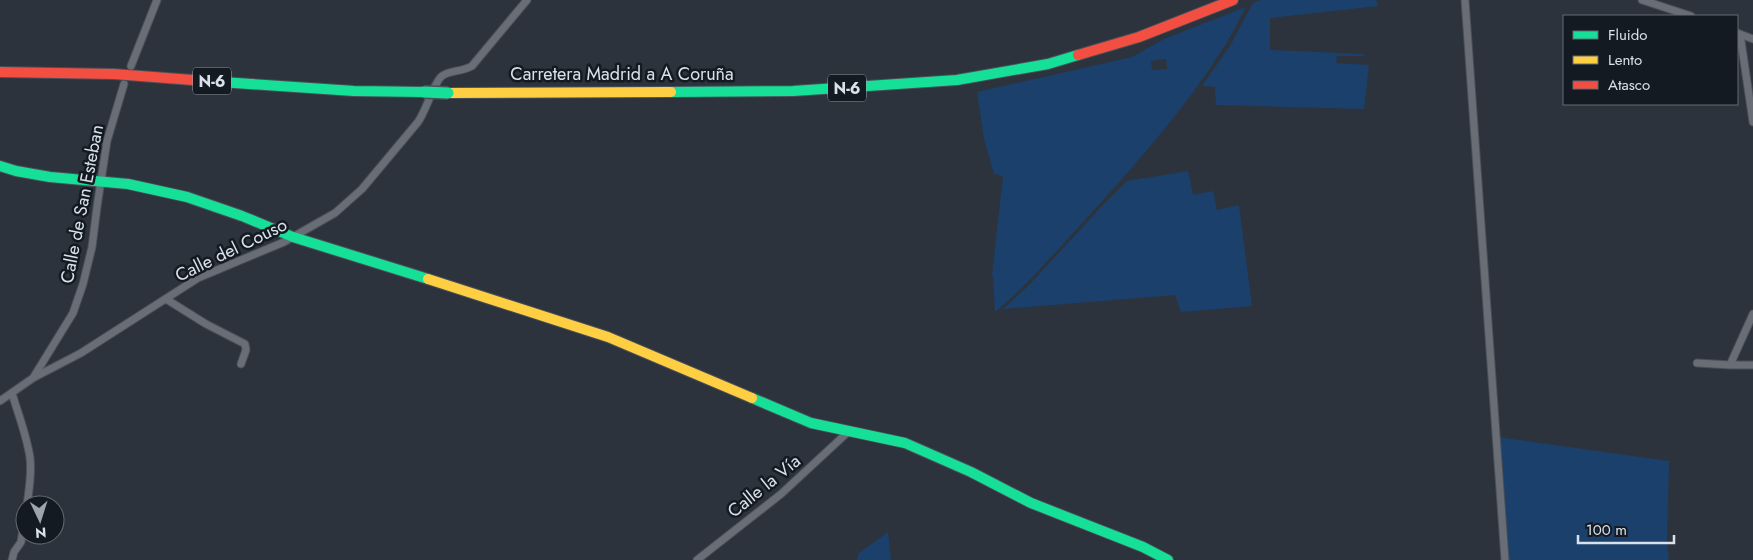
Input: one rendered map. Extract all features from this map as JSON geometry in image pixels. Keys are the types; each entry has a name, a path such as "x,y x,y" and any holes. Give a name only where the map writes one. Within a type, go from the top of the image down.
{"main road":[{"name":"Carretera Madrid a A Coruña","path":"0,72 114,74 354,91 448,93 793,91 957,80 1048,64 1139,37 1233,0"},
{"path":"0,166 50,177 100,183 128,184 188,198 242,216 293,237 608,337 811,423 905,444 970,472 1032,503 1135,544 1168,560"}],"street":[{"path":"131,66 157,0"},
{"name":"Calle del Couso","path":"0,401 33,378 81,353 198,278 293,237 338,211 362,189 422,116 442,75 464,70 472,66 527,0"},
{"path":"1465,0 1506,560"},
{"path":"1642,0 1688,15"},
{"path":"1738,33 1753,39"},
{"path":"1738,33 1751,88 1753,120"},
{"name":"Calle de San Esteban","path":"33,378 75,308 88,268 107,141 124,84"},
{"path":"166,299 206,324 245,344 246,350 242,364"},
{"path":"1730,365 1753,314"},
{"path":"1696,363 1753,365"},
{"path":"12,393 30,459 28,495"},
{"name":"Calle la Vía","path":"697,560 781,494 848,432"},
{"path":"12,560 14,552 19,545"}],"shaded area":[{"path":"1261,0 1376,0 1378,6 1270,18 1270,50 1364,54 1365,56 1337,56 1336,63 1369,65 1364,109 1216,105 1215,87 1202,86 1230,46 1253,3"},
{"path":"1246,7 1230,38 1209,70 1158,136 1042,268 995,312 992,275 1003,176 994,174 984,139 977,92 1132,57 1164,39","holes":["1166,59 1167,69 1152,70 1151,61"]},
{"path":"1188,171 1193,195 1213,191 1217,210 1239,205 1252,306 1181,312 1175,295 1003,309 1029,285 1127,181"},
{"path":"1498,437 1669,461 1667,544 1669,560 1507,560"},
{"path":"888,532 891,560 857,560 858,554"}],"traffic: fast":[{"path":"671,92 793,91 957,80 1048,64 1078,55"},
{"path":"206,81 354,91 424,92"},
{"path":"424,92 448,93"},
{"path":"0,166 50,177 128,184 187,197 242,216 293,237 428,279"},
{"path":"752,398 811,423 905,443 971,472 1031,503 1143,547 1168,560"}],"traffic: slow":[{"path":"448,93 671,92"},
{"path":"428,279 608,337 752,398"}],"traffic: jam":[{"path":"1078,55 1139,37 1233,0"},
{"path":"0,72 114,74 206,81"}]}
